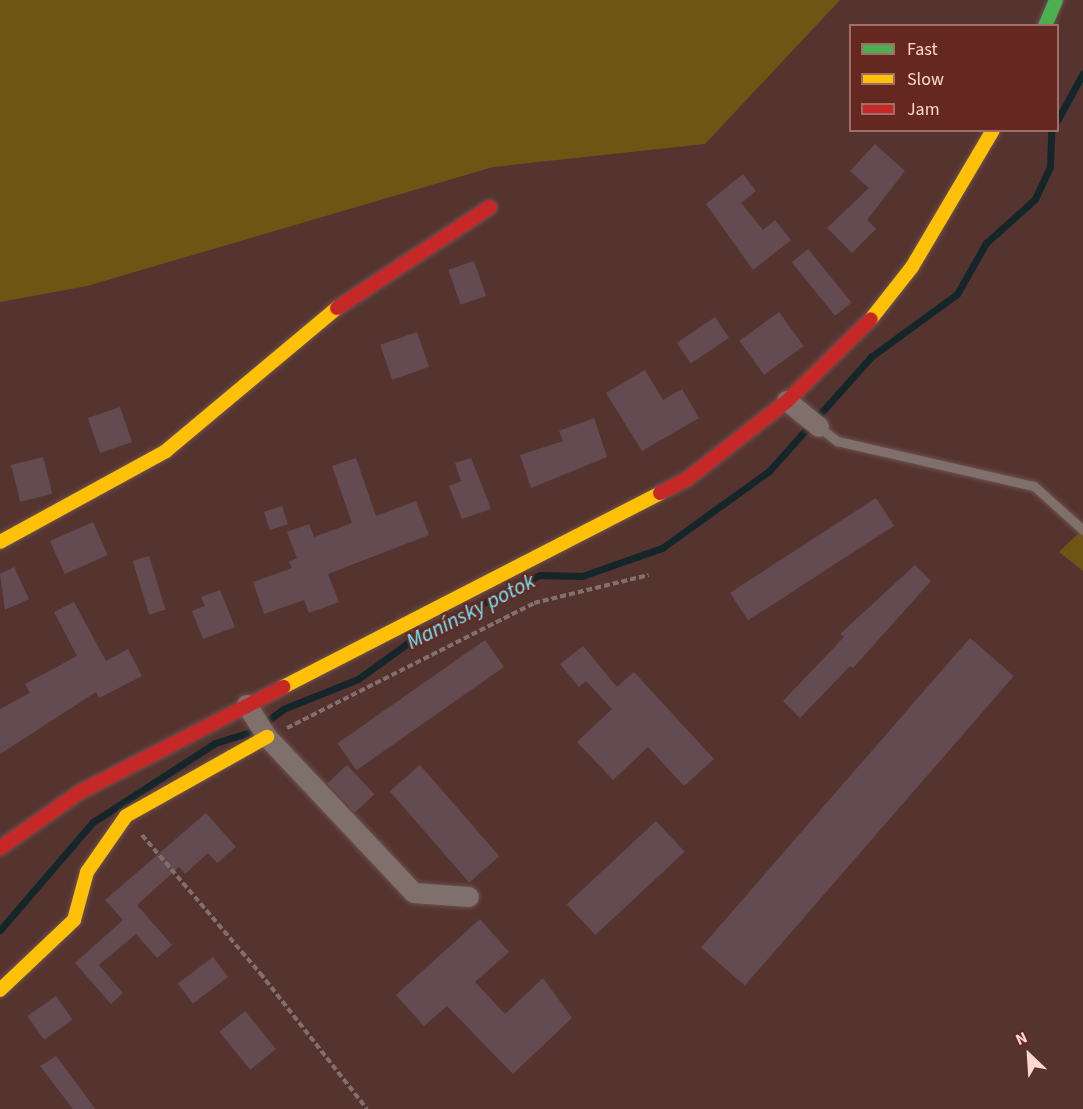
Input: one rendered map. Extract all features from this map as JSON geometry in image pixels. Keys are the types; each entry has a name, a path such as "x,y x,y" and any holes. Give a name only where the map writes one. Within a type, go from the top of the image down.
{"street":[{"path":"1046,24 1056,0"},
{"path":"0,848 80,792 686,480 787,401 874,316 912,267 992,132"},
{"path":"0,542 166,451 342,304 490,207"},
{"path":"787,401 813,422"},
{"path":"247,705 267,738 414,893 469,897"},
{"path":"0,990 74,920 87,872 126,816 267,738"}],"lane":[{"path":"813,422 837,441 1034,486 1083,530"}],"path":[{"path":"267,738 534,603 649,576"},
{"path":"126,816 261,973 367,1109"}],"shaded area":[{"path":"0,0 840,0 705,144 493,167 87,286 0,302"},
{"path":"1083,529 1083,571 1059,552"}],"building":[{"path":"875,144 905,171 867,220 876,229 852,253 827,228 869,188 850,171"},
{"path":"743,174 756,191 741,203 763,230 775,220 791,240 753,270 706,204"},
{"path":"808,249 851,303 835,316 792,262"},
{"path":"474,261 486,296 461,305 448,270"},
{"path":"779,312 804,346 764,375 739,341"},
{"path":"715,317 729,338 691,363 677,343"},
{"path":"417,332 429,367 392,380 380,345"},
{"path":"645,370 663,400 682,389 699,418 642,451 606,393"},
{"path":"120,407 132,442 100,453 88,418"},
{"path":"594,418 607,457 531,488 520,455 563,441 559,431"},
{"path":"43,457 52,494 20,502 11,465"},
{"path":"356,458 376,516 416,501 429,535 328,574 339,602 309,613 304,600 264,614 253,582 292,568 289,562 297,558 287,532 309,524 314,537 352,523 332,466"},
{"path":"471,458 491,509 462,519 449,486 461,481 455,463"},
{"path":"876,498 894,526 748,620 730,593"},
{"path":"282,506 288,524 270,530 264,512"},
{"path":"93,522 108,555 65,574 50,541"},
{"path":"149,556 165,610 149,615 133,561"},
{"path":"915,565 931,581 853,668 850,666 800,718 783,701 844,637 840,634"},
{"path":"14,567 29,599 5,610 0,574"},
{"path":"220,590 235,627 203,639 192,611 205,606 201,597"},
{"path":"74,602 106,661 128,649 142,676 99,698 96,692 0,754 0,709 30,693 25,684 77,656 54,612"},
{"path":"970,638 1014,676 745,985 701,947"},
{"path":"485,640 504,667 356,770 338,743"},
{"path":"583,646 617,687 634,672 714,759 684,786 648,747 613,780 577,742 612,709 586,681 579,687 560,664"},
{"path":"347,765 374,794 355,813 327,783"},
{"path":"420,765 499,856 469,883 390,791"},
{"path":"206,813 236,847 217,863 208,853 185,874 179,867 137,905 172,945 157,958 136,934 99,965 123,993 111,1004 75,963 123,920 105,900"},
{"path":"656,821 685,852 595,935 567,904"},
{"path":"480,919 509,952 475,982 505,1014 543,978 572,1018 513,1074 447,1006 424,1026 396,995"},
{"path":"213,957 228,977 193,1003 178,983"},
{"path":"56,996 73,1020 44,1040 27,1016"},
{"path":"245,1011 276,1049 250,1070 219,1032"},
{"path":"56,1056 95,1109 73,1109 40,1066"}],"waterway":[{"name":"Manínsky potok","path":"1059,117 1083,73"},
{"name":"Manínsky potok","path":"262,725 283,709 358,679 419,635 540,575 582,576 662,548 769,471 872,356 957,294 986,243 1035,199 1050,167 1051,132"},
{"name":"Manínsky potok","path":"0,930 93,822 215,743 250,732"}],"traffic: fast":[{"path":"1046,24 1056,0"}],"traffic: slow":[{"path":"871,319 912,267 992,132"},
{"path":"0,542 166,451 337,308"},
{"path":"283,687 660,493"},
{"path":"0,990 74,920 87,872 126,816 267,737"}],"traffic: jam":[{"path":"337,308 490,207"},
{"path":"660,493 686,480 787,401 871,319"},
{"path":"0,848 80,792 283,687"}]}
